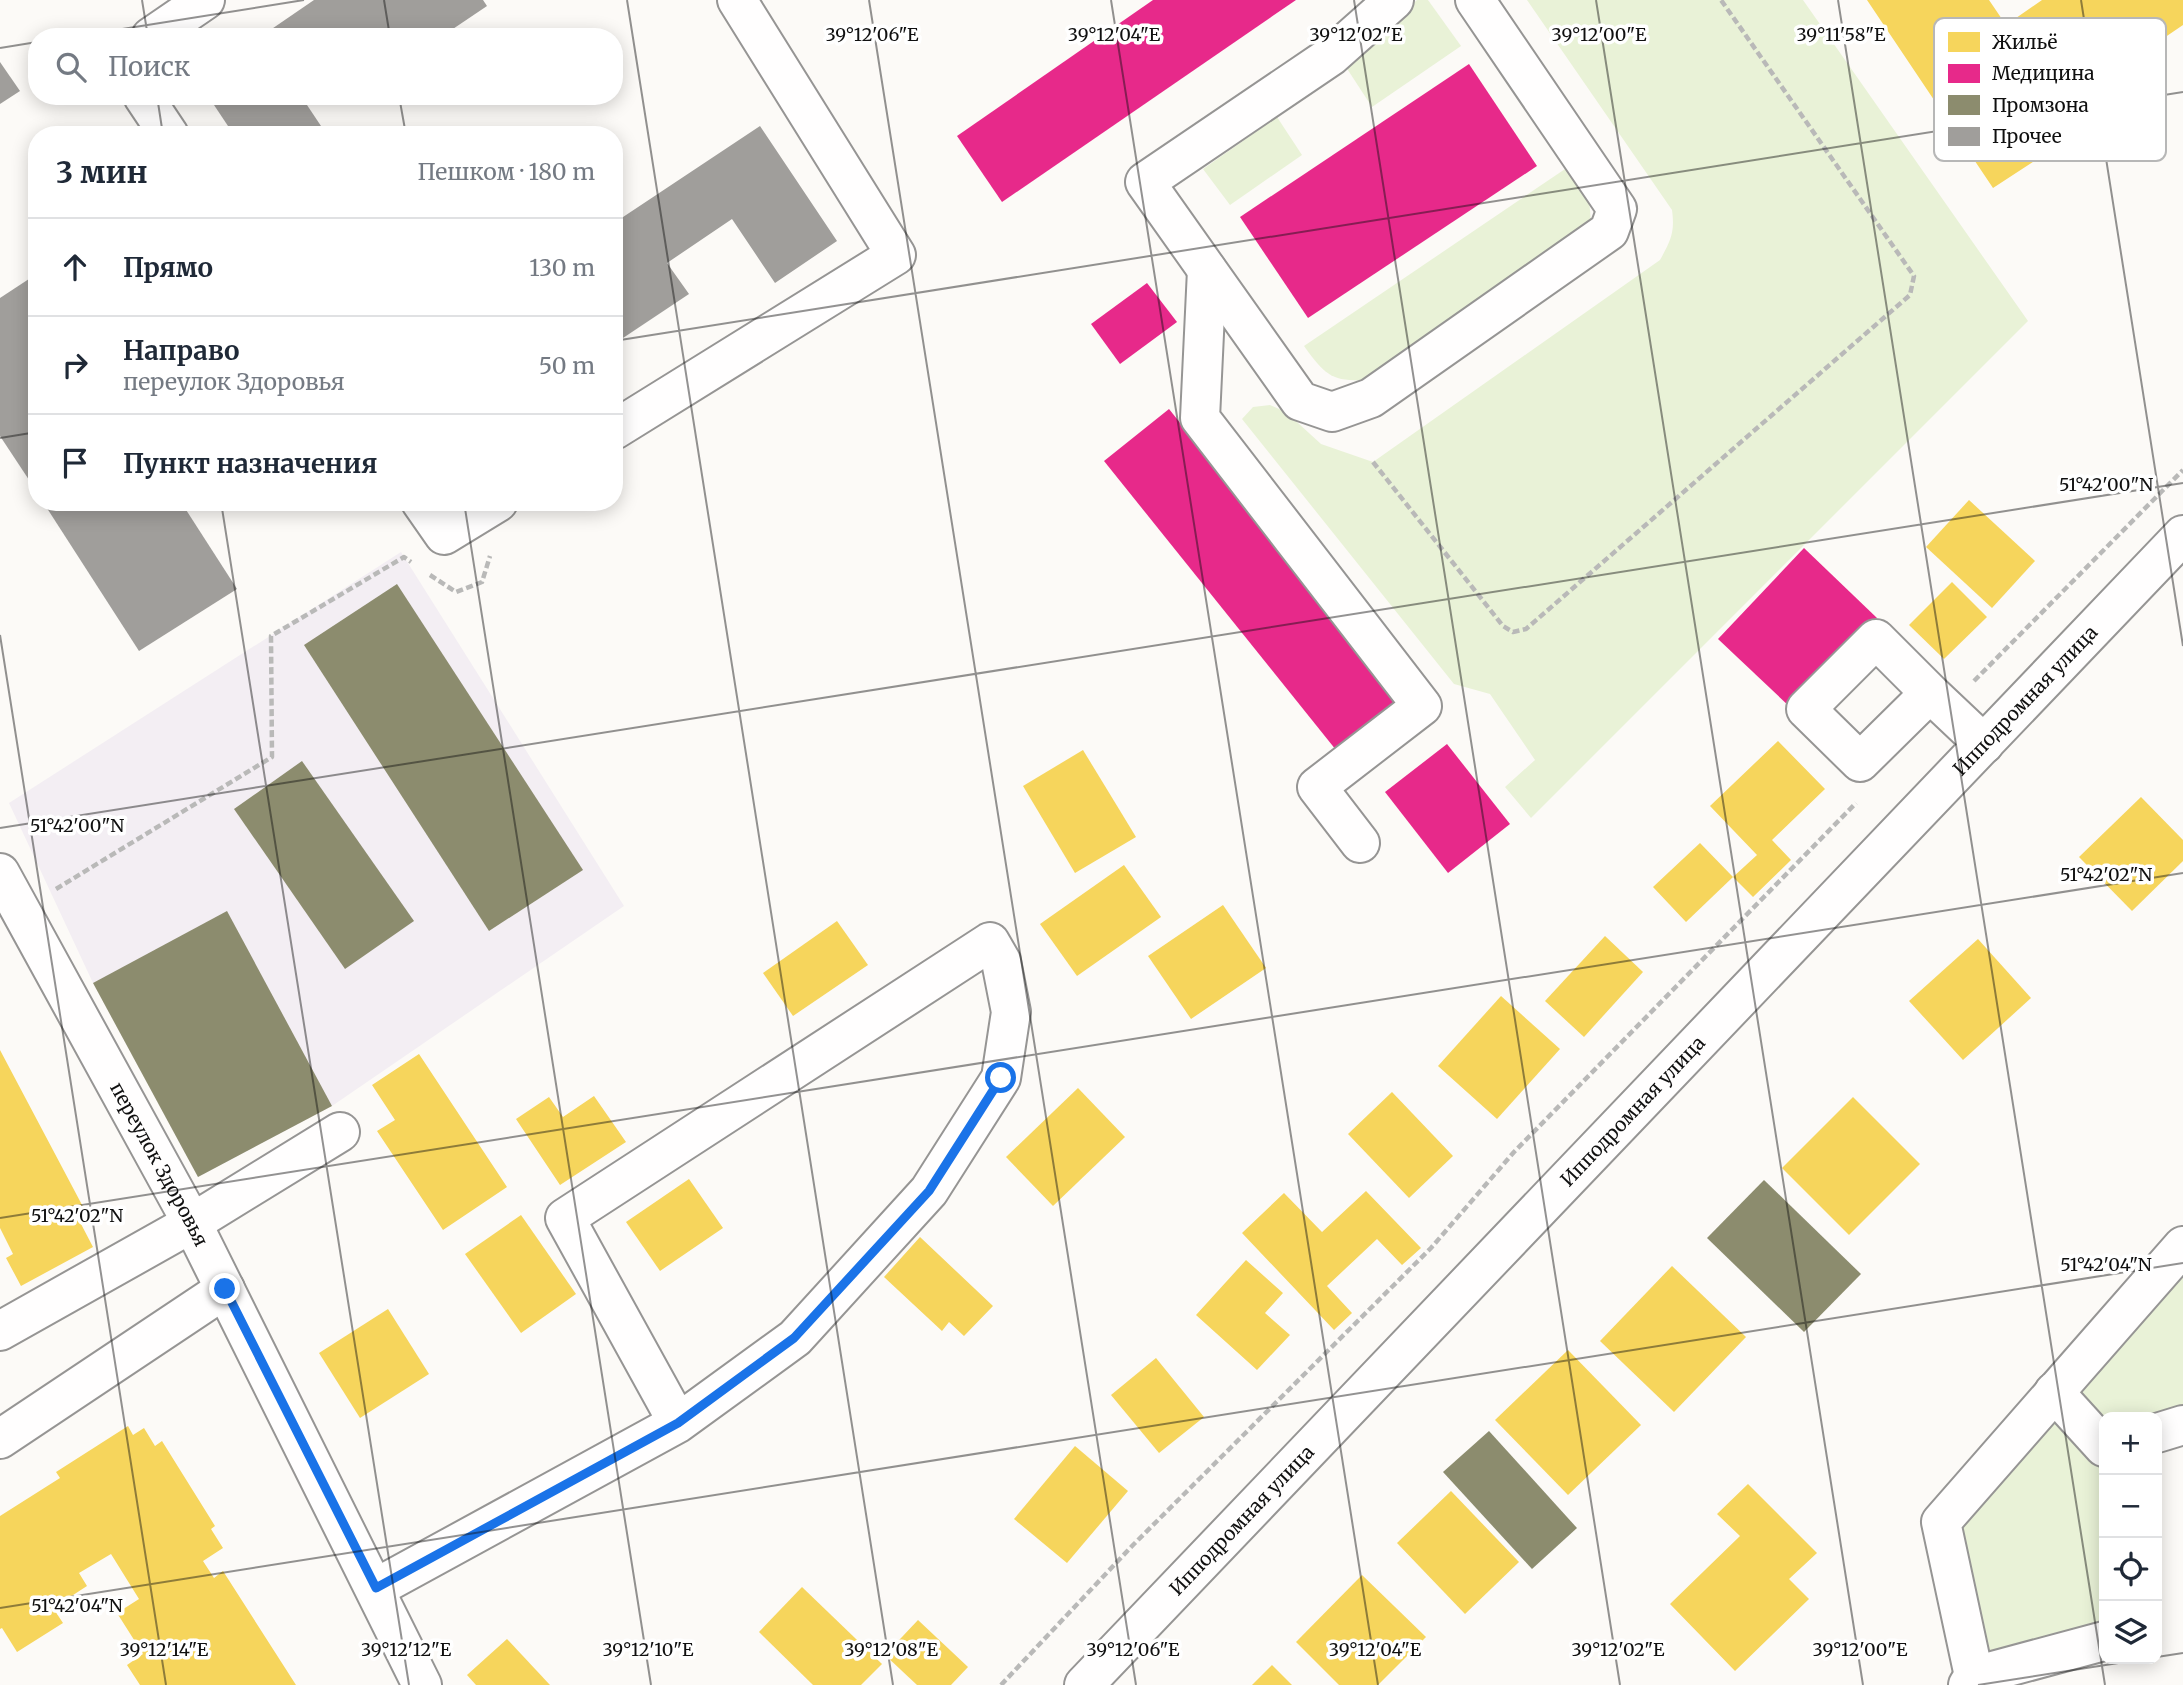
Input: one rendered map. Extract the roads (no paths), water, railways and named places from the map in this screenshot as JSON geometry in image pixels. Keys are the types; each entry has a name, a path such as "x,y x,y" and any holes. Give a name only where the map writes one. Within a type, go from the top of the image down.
{"street":[{"path":"164,28 205,0"},
{"path":"623,424 896,255 737,0"},
{"path":"1394,0 1331,57 1145,182 1300,401 1332,412 1371,398 1609,232 1617,209 1475,0"},
{"path":"149,105 163,126"},
{"path":"1207,270 1200,418 1422,706 1317,788 1360,843"},
{"path":"427,511 444,536 484,511"},
{"name":"Ипподромная улица","path":"1084,1685 2183,536"},
{"path":"1939,701 1984,744"},
{"name":"переулок Здоровья","path":"0,873 192,1223 422,1685"},
{"path":"376,1588 678,1423 794,1338 929,1191 1001,1078 1011,1012 1001,961 990,942 565,1218 678,1423"},
{"path":"1,1327 192,1223 340,1132"},
{"path":"2099,1643 1971,1681 1941,1522 2183,1246"},
{"path":"0,1438 225,1289"},
{"path":"2054,1392 2099,1442"},
{"path":"2162,1431 2183,1425"}]}
